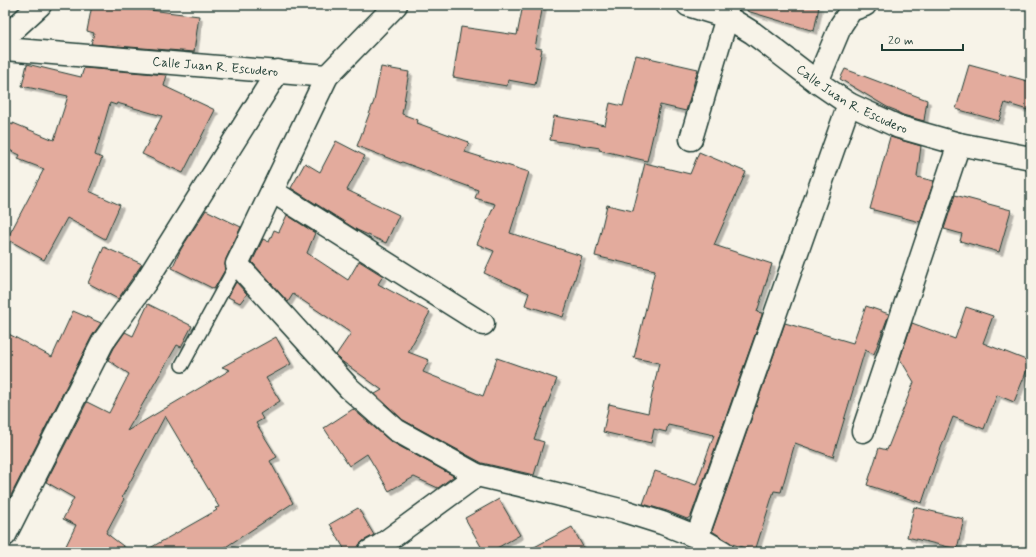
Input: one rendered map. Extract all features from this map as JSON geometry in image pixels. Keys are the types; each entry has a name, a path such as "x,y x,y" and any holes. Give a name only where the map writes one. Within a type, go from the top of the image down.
{"street":[{"path":"5,37 40,5"},
{"path":"396,5 328,76 237,264 349,388 396,430 477,475 624,511 662,523 698,537 723,552"},
{"name":"Calle Juan R. Escudero","path":"688,5 727,17 753,33 817,82 849,104 899,127 959,144 1031,158"},
{"path":"817,82 841,25 851,10 865,5"},
{"path":"692,139 727,17"},
{"name":"Calle Juan R. Escudero","path":"5,49 328,76"},
{"path":"5,535 104,342 145,283 278,71"},
{"path":"698,537 849,104"},
{"path":"863,430 959,144"},
{"path":"272,191 483,324"},
{"path":"377,550 477,475"}],"lane":[{"path":"182,365 237,264"}],"building":[{"path":"92,5 143,5 142,9 199,16 194,52 91,44 94,33 87,31"},
{"path":"523,5 543,5 535,48 542,49 535,85 508,80 507,86 453,77 461,27 517,35"},
{"path":"748,5 804,5 819,7 814,31 747,11"},
{"path":"636,55 698,69 686,111 660,105 647,161 599,150 600,148 550,140 554,116 605,125 610,103 623,106"},
{"path":"27,64 81,77 84,68 167,75 164,86 215,110 183,173 142,154 162,116 117,103 116,105 110,103 95,155 102,158 89,191 120,205 105,239 67,218 44,260 7,239 44,169 18,159 20,155 5,148 5,121 54,140 68,96 22,86"},
{"path":"969,65 1031,82 1031,111 1005,103 999,121 956,109"},
{"path":"381,67 409,72 402,114 418,120 417,123 469,142 465,152 529,172 510,233 582,256 563,317 525,305 529,293 484,273 494,251 477,244 495,204 475,198 478,190 357,146 374,101"},
{"path":"845,69 927,100 924,121 903,115 887,107 840,79"},
{"path":"890,137 921,146 917,177 934,181 920,222 870,209"},
{"path":"336,141 365,156 347,190 399,215 386,243 357,230 291,188 305,163 320,172"},
{"path":"699,152 746,172 714,245 772,264 757,312 762,313 762,315 691,516 687,519 643,504 655,471 696,485 714,435 668,425 666,432 654,429 651,443 603,432 609,404 648,413 659,363 634,358 655,270 595,256 607,205 633,211 645,163 690,174"},
{"path":"955,195 1011,210 999,252 960,241 962,234 944,229"},
{"path":"206,210 241,227 226,259 226,268 214,289 172,268 181,249"},
{"path":"287,215 315,233 307,253 348,280 359,261 383,276 378,284 430,312 408,352 429,360 423,372 483,396 497,358 557,379 534,439 544,442 534,475 482,463 403,420 375,394 382,390 340,360 336,355 351,333 293,294 288,302 252,262 263,239 269,242 274,230 279,232"},
{"path":"104,247 142,264 118,299 88,283"},
{"path":"236,282 247,294 240,303 228,297"},
{"path":"148,304 192,326 181,347 177,345 127,431 230,370 222,367 276,337 291,364 266,378 280,401 260,414 263,419 256,423 277,457 270,461 293,503 218,552 143,552 217,510 215,508 219,507 165,416 122,497 124,499 106,533 131,552 63,552 76,525 63,519 74,498 46,482 87,402 109,413 129,374 108,360 125,332 133,336"},
{"path":"866,306 889,314 874,354 865,350 833,457 795,443 781,492 774,491 755,551 732,544 712,531 785,323 853,343"},
{"path":"966,307 993,316 983,343 1026,360 1025,363 1029,365 1014,402 997,395 984,429 953,417 922,503 867,485 879,448 887,450 914,382 900,359 912,323 955,339"},
{"path":"73,311 101,323 92,336 5,507 5,332 52,357"},
{"path":"353,409 390,441 454,476 438,488 414,477 389,491 367,454 349,466 324,428"},
{"path":"499,499 520,535 490,552 484,552 465,518"},
{"path":"914,507 964,519 957,549 907,537"},
{"path":"358,508 374,535 363,541 359,545 357,551 346,552 330,524"},
{"path":"572,527 586,552 525,552"}]}
